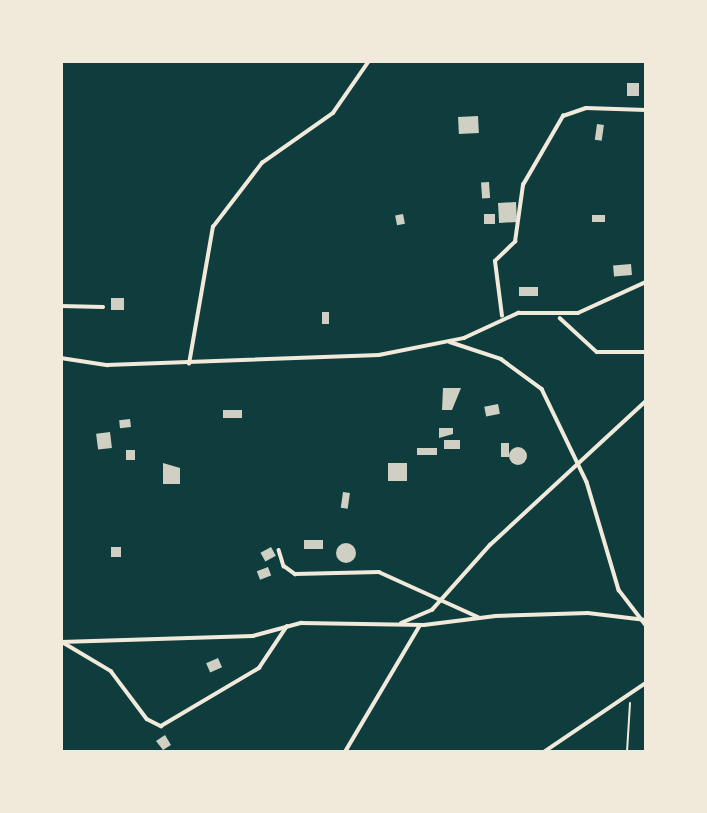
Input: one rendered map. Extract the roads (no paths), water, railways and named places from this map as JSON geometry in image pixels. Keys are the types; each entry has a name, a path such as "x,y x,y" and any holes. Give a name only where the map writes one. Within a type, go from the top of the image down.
{"street":[{"path":"189,364 213,227 262,163 333,113 369,61"},
{"path":"503,317 495,261 515,242 523,185 563,116 586,108 646,110"},
{"path":"61,358 189,364 379,355 448,342 503,317 560,318 646,282"},
{"path":"61,306 103,307"},
{"path":"560,318 597,352 646,352"},
{"path":"448,342 501,359 542,389 576,465 619,590 645,622"},
{"path":"397,624 439,602 490,545 646,401"},
{"path":"279,550 284,566 295,574 379,572 439,602 480,618"},
{"path":"62,642 253,636 287,626 420,625 480,618 588,613 645,622"},
{"path":"345,752 420,625"},
{"path":"62,642 111,671 147,719 160,726 259,668 287,626"},
{"path":"544,752 646,683"}]}
